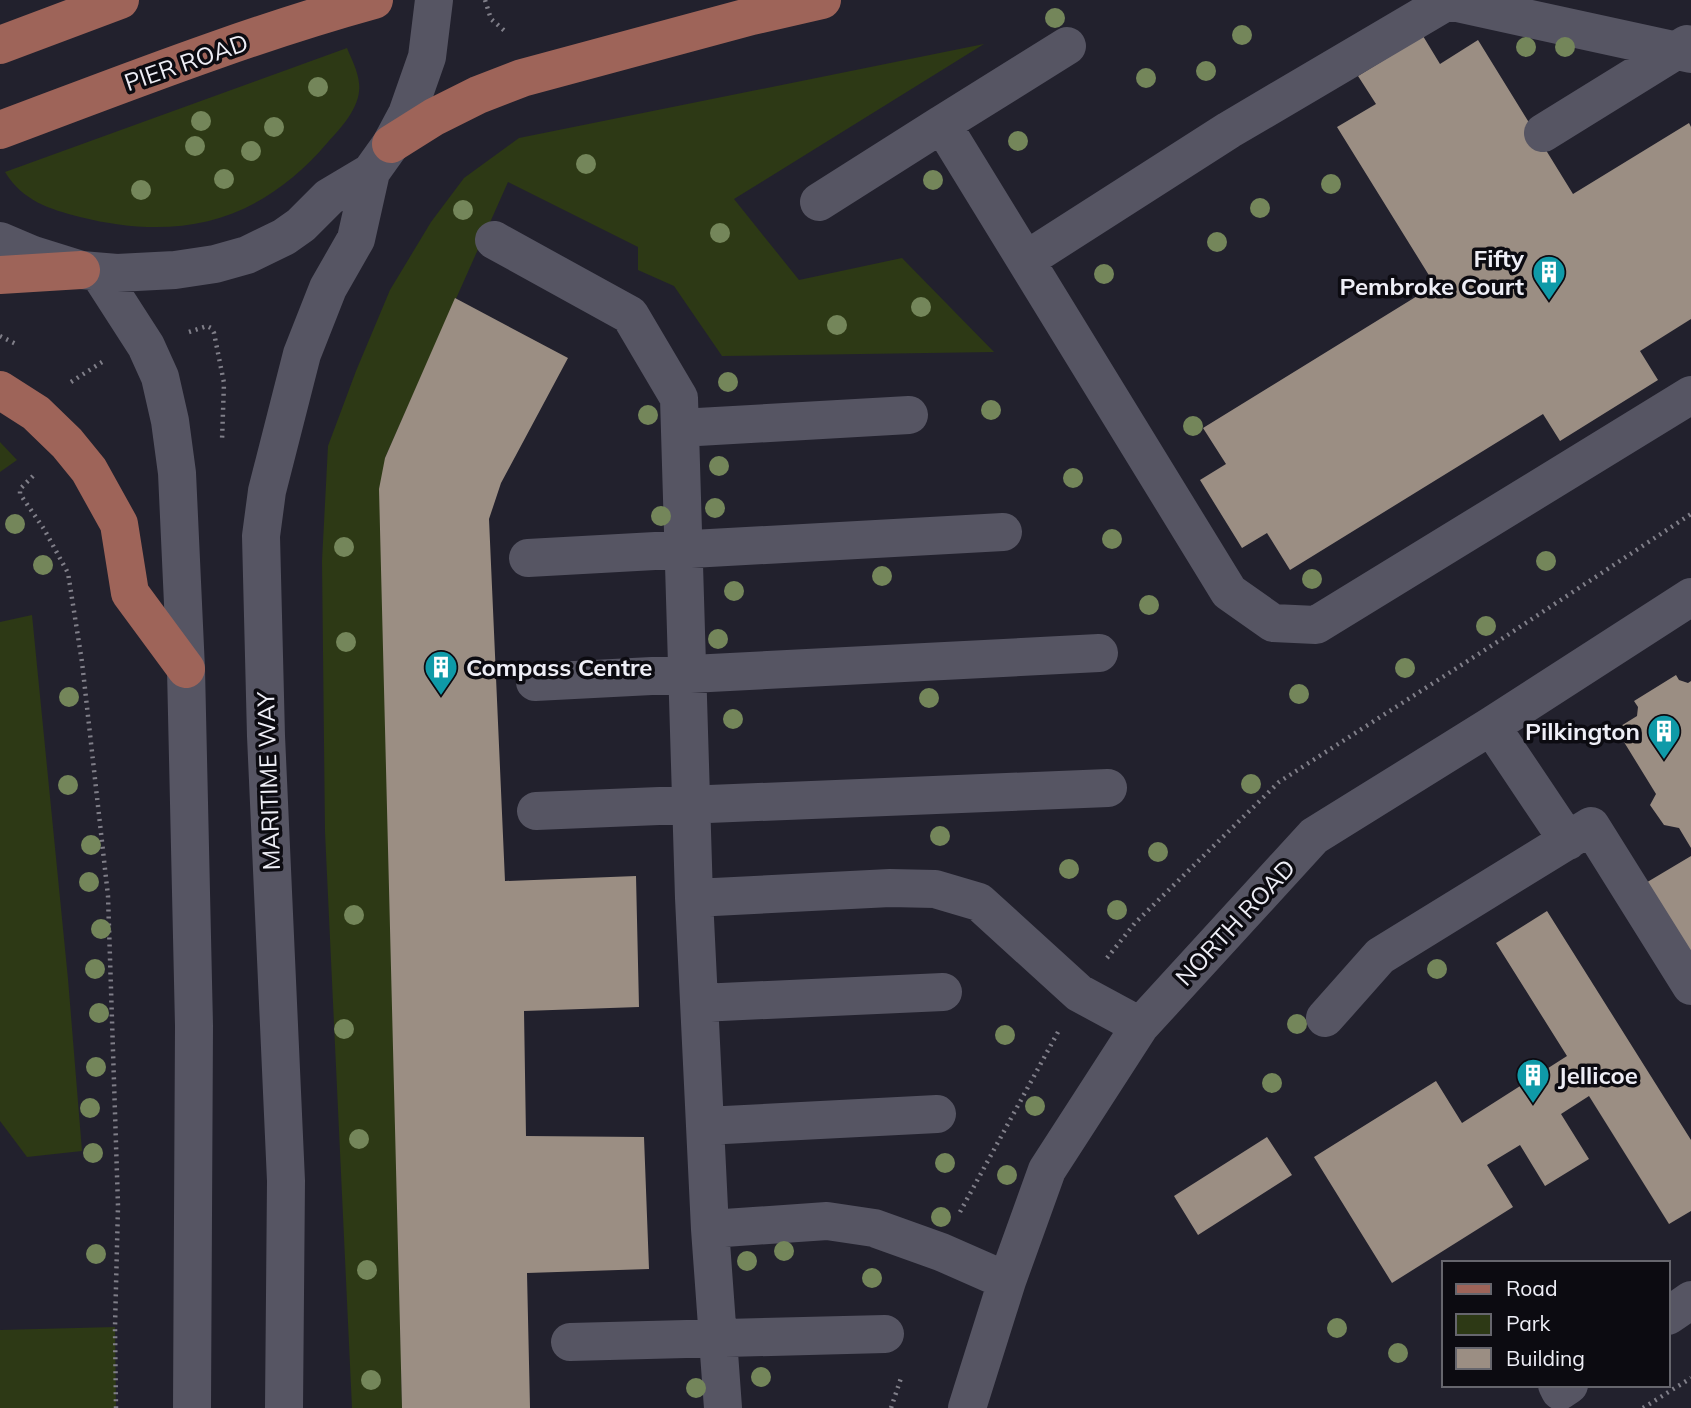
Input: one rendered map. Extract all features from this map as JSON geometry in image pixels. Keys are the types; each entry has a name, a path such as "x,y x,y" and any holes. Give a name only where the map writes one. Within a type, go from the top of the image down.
{"main road":[{"path":"0,45 120,0"},
{"name":"PIER ROAD","path":"0,130 152,73 330,12 374,0"},
{"path":"381,158 434,117 478,95 522,78 752,16 822,0"},
{"path":"0,275 90,272"},
{"path":"0,390 36,413 67,443 89,470 119,524 130,593 186,669"}],"street":[{"name":"MARITIME WAY","path":"285,1408 286,1181 265,722 261,536 267,491 302,354 328,288 356,239 381,158 407,114 427,57 434,0"},
{"path":"1026,260 1229,130 1448,1 1686,49"},
{"path":"819,202 1068,46"},
{"path":"1543,133 1686,49"},
{"path":"943,124 1228,592 1273,623 1316,625 1691,395"},
{"path":"0,241 33,255 90,272 175,270 215,264 247,255 295,230 329,197 381,158"},
{"path":"494,240 630,315 679,398 694,898 710,1229 723,1408"},
{"path":"90,272 146,346 160,377 170,421 177,473 186,669 194,1026 192,1408"},
{"path":"680,428 909,415"},
{"path":"528,558 1003,532"},
{"name":"NORTH ROAD","path":"967,1408 1007,1281 1047,1170 1140,1026 1314,836 1691,597"},
{"path":"535,682 1100,653"},
{"path":"1491,726 1568,841"},
{"path":"536,811 1108,788"},
{"path":"1325,1018 1380,956 1591,826 1691,986"},
{"path":"694,898 890,888 935,889 979,902 1079,993 1140,1026"},
{"path":"700,1003 943,992"},
{"path":"705,1126 937,1114"},
{"path":"710,1229 827,1221 874,1228 941,1252 1007,1281"},
{"path":"1670,1315 1691,1300"},
{"path":"570,1342 885,1334"}],"path":[{"path":"485,0 491,19 509,34"},
{"path":"20,489 20,494 44,529 68,573 82,662 107,882 118,1194 116,1408"},
{"path":"1643,1408 1691,1378"}],"green space":[{"path":"984,44 734,199 799,280 902,258 994,352 722,356 674,286 638,270 638,247 508,182 385,458 402,1408 352,1408 325,832 322,561 328,446 390,290 431,222 464,178 519,138"},
{"path":"347,48 357,74 359,91 345,123 302,169 275,191 216,219 151,227 80,217 58,211 28,197 5,172"},
{"path":"0,442 17,460 0,472"},
{"path":"32,615 82,1151 27,1157 0,1121 0,622"},
{"path":"115,1327 116,1408 0,1408 0,1330"}],"building":[{"name":"Fifty Pembroke Court","path":"1423,36 1440,64 1478,40 1573,194 1689,123 1691,319 1640,351 1658,380 1560,441 1543,414 1290,570 1267,533 1242,548 1200,480 1226,464 1203,428 1435,285 1337,127 1376,104 1358,76"},
{"name":"Compass Centre","path":"455,298 568,358 501,483 489,519 505,881 636,876 639,1007 524,1011 526,1136 644,1137 649,1269 527,1273 530,1408 402,1408 379,489 385,458"},
{"name":"Pilkington","path":"1676,675 1679,680 1688,683 1691,681 1691,848 1679,828 1664,825 1650,805 1656,794 1616,729 1637,716 1638,707 1634,701"},
{"path":"1691,856 1691,960 1644,884"},
{"name":"Jellicoe","path":"1547,911 1691,1140 1691,1211 1669,1224 1589,1096 1561,1114 1589,1159 1545,1186 1520,1145 1487,1165 1513,1207 1392,1283 1314,1157 1436,1081 1462,1123 1567,1056 1496,943"},
{"path":"1267,1137 1292,1175 1198,1235 1174,1196"}],"place":[{"name":"Fifty Pembroke Court","path":"1549,302"},
{"name":"Compass Centre","path":"441,697"},
{"name":"Pilkington","path":"1664,761"},
{"name":"Jellicoe","path":"1533,1105"}]}
